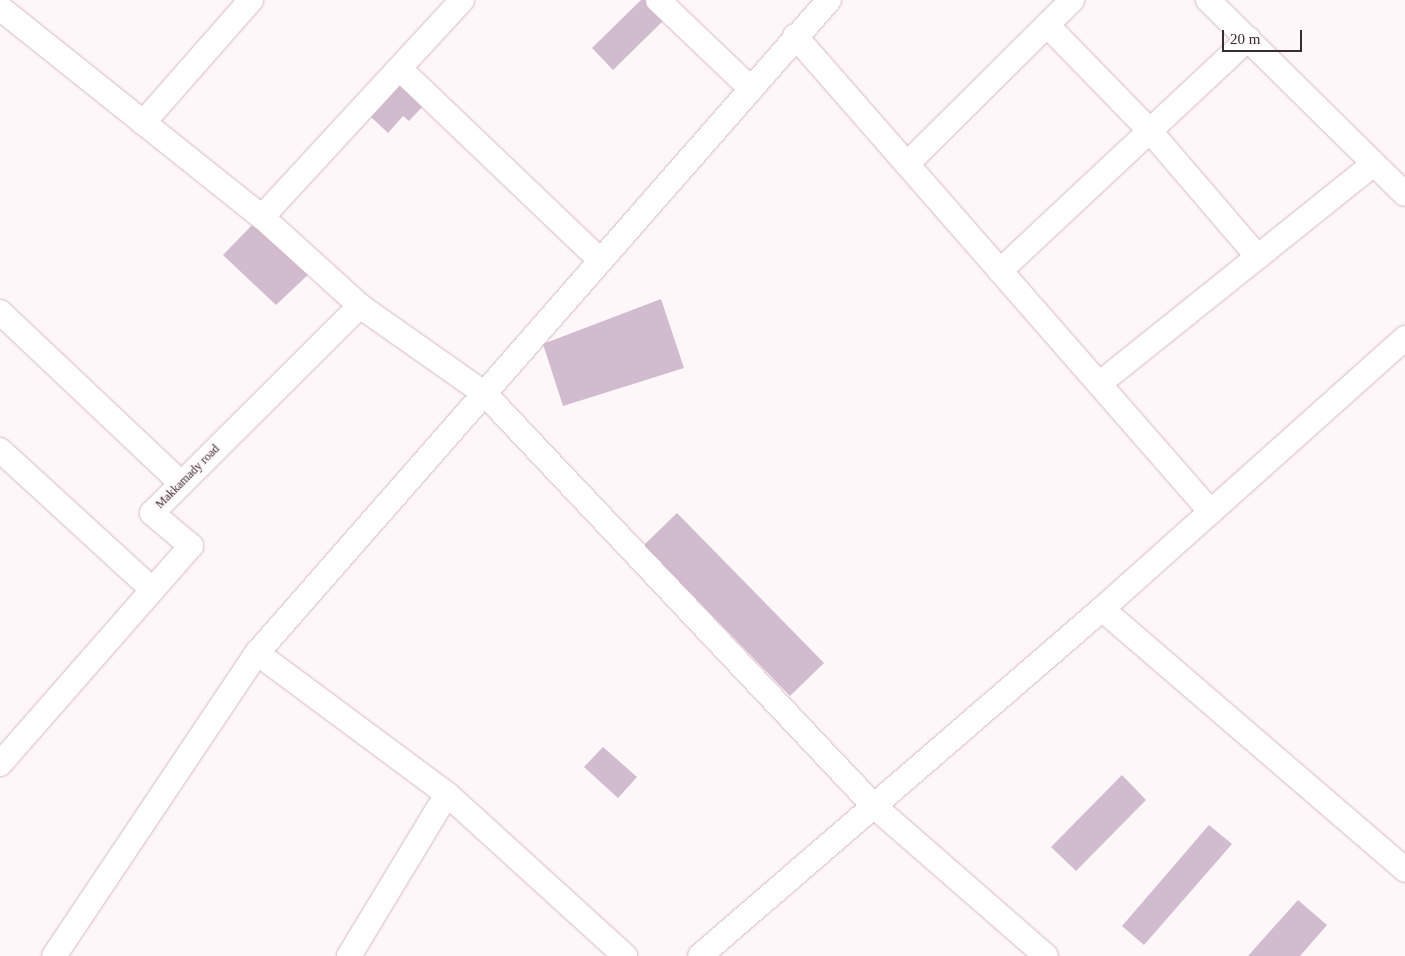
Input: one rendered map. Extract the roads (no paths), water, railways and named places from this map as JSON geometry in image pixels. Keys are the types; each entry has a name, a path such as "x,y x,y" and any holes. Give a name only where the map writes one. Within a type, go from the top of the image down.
{"street":[{"path":"143,123 251,0"},
{"path":"262,217 462,0"},
{"path":"658,0 751,88"},
{"path":"54,956 257,653 795,36 829,0"},
{"path":"907,164 1072,0"},
{"path":"1208,0 1405,194"},
{"path":"5,9 143,123 262,217 360,306 484,393 874,806 1035,952"},
{"path":"1047,24 1150,132 1258,256"},
{"path":"795,36 1211,512"},
{"path":"1000,271 1248,40"},
{"path":"400,69 600,260"},
{"path":"1098,384 1374,164"},
{"name":"Makkamady road","path":"0,764 191,546 152,513 360,306"},
{"path":"0,312 181,484"},
{"path":"700,956 1102,609 1405,338"},
{"path":"0,450 152,590"},
{"path":"1102,609 1405,870"},
{"path":"257,653 447,794 625,956"},
{"path":"349,956 447,794"}]}
